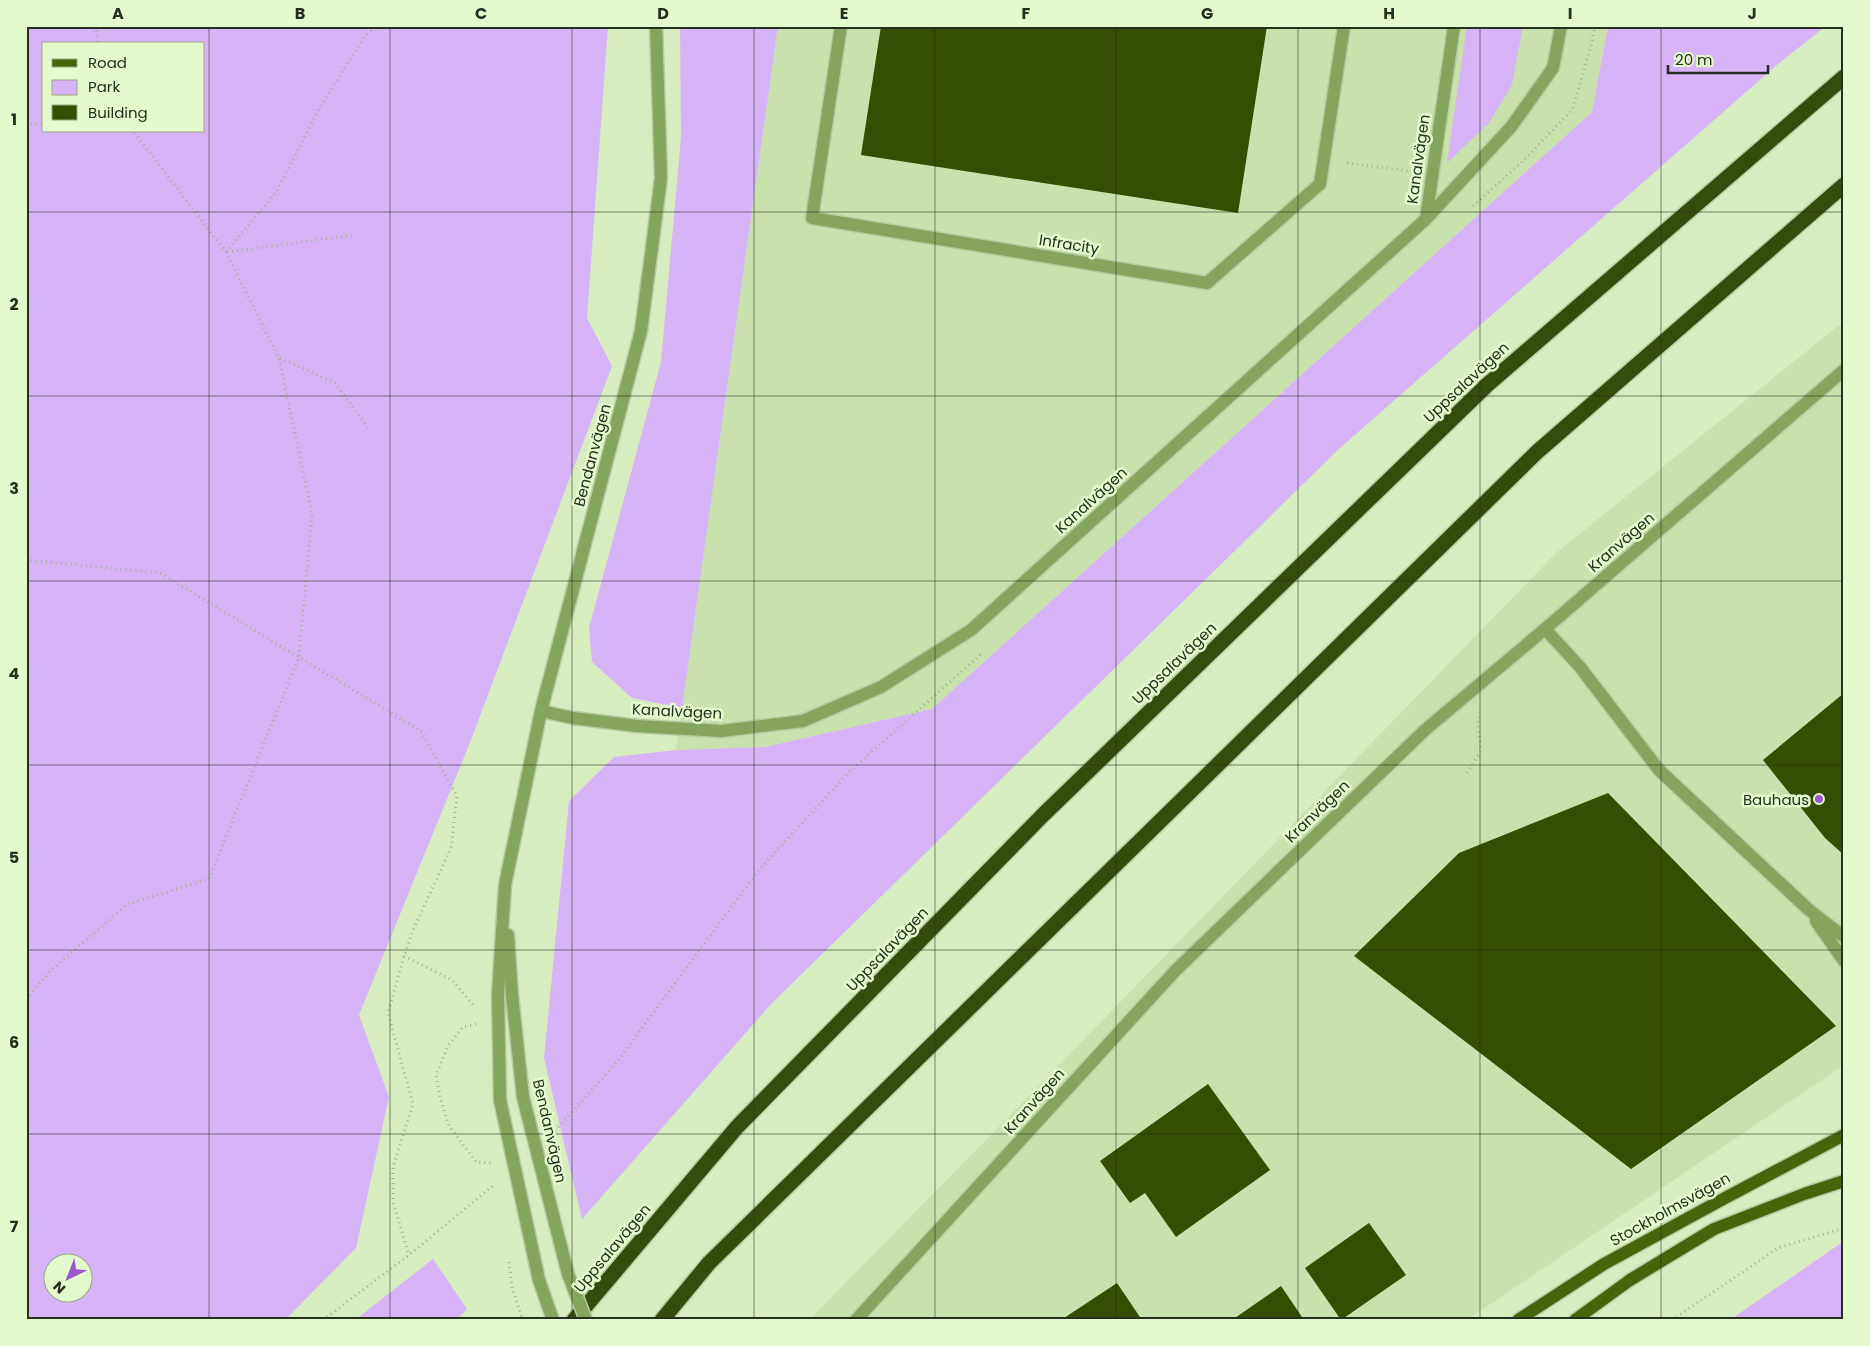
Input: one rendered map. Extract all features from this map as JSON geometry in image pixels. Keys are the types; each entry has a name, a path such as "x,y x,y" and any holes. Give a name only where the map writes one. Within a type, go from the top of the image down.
{"highway":[{"name":"Uppsalavägen","path":"574,1320 737,1127 1043,815 1487,385 1844,77"},
{"path":"662,1320 709,1263 1537,452 1844,185"}],"main road":[{"name":"Stockholmsvägen","path":"1518,1320 1604,1264 1844,1136"},
{"path":"1575,1320 1630,1280 1714,1230 1804,1194 1844,1181"}],"street":[{"name":"Bendanvägen","path":"553,1320 539,1280 500,1100 498,995 505,885 541,712 641,331 662,178 656,26"},
{"name":"Infracity","path":"841,26 812,218 1206,283 1320,184 1344,26"},
{"name":"Kanalvägen","path":"541,712 637,726 721,731 803,721 881,687 971,630 1426,219 1454,26"},
{"path":"1426,219 1511,127 1553,68 1561,26"},
{"name":"Kranvägen","path":"856,1320 1176,970 1425,730 1544,630 1844,370"},
{"path":"1544,630 1580,667 1659,770 1809,910 1844,938"},
{"name":"Bendanvägen","path":"505,885 512,995 523,1097 568,1274 586,1320"},
{"path":"1809,910 1844,961"}],"path":[{"path":"95,26 98,42"},
{"path":"226,252 277,191 320,107 363,39 377,26"},
{"path":"26,124 42,124"},
{"path":"26,999 53,968 128,904 209,879 299,657 312,514 279,358 226,252 134,132"},
{"path":"1324,160 1419,172"},
{"path":"226,252 353,235"},
{"path":"279,358 335,383 368,428"},
{"path":"26,560 160,573 421,731 456,796 451,848 414,928 388,1013 413,1104 392,1167 393,1202 409,1255"},
{"path":"549,1136 617,1062 758,871 848,772 987,649"},
{"path":"1467,773 1481,751 1477,719 1482,713"},
{"path":"404,956 452,980 475,1007"},
{"path":"476,1016 478,1033"},
{"path":"477,1024 463,1028 448,1046 436,1075 440,1096 450,1126 463,1146 476,1162 498,1164"},
{"path":"323,1320 409,1255 496,1183"},
{"path":"1672,1320 1778,1248 1844,1228"}],"shaded area":[{"path":"778,26 1608,26 1592,112 932,709 765,747 676,750"},
{"path":"1844,321 1844,1065 1467,1320 809,1320 1556,553"}],"green space":[{"path":"26,26 608,26 587,318 612,366 471,740 359,1015 389,1097 356,1248 285,1320 26,1320"},
{"path":"680,26 778,26 682,708 632,698 592,662 589,628 661,362 681,137"},
{"path":"1467,26 1523,26 1512,85 1489,123 1447,163"},
{"path":"1608,26 1826,26 1778,64 1340,448 772,1003 582,1219 544,1058 569,801 614,757 676,750 765,747 932,709 1592,112"},
{"path":"1844,1241 1844,1320 1730,1320"},
{"path":"433,1259 467,1309 457,1320 355,1320"}],"building":[{"path":"881,26 1267,26 1238,213 861,155"},
{"name":"Bauhaus","path":"1844,693 1844,855 1825,838 1763,760"},
{"path":"1608,793 1836,1026 1631,1169 1354,956 1459,853"},
{"path":"1208,1084 1270,1170 1176,1237 1145,1193 1130,1203 1100,1161"},
{"path":"1369,1223 1406,1275 1341,1320 1305,1268"},
{"path":"1117,1283 1142,1320 1061,1320"},
{"path":"1281,1286 1304,1320 1232,1320"}],"place":[{"name":"Bauhaus","path":"1819,799"}]}
